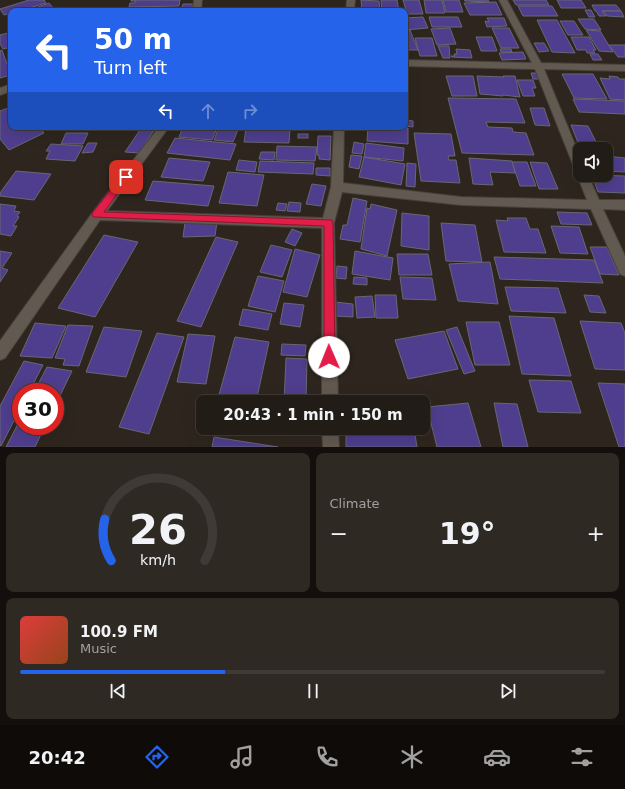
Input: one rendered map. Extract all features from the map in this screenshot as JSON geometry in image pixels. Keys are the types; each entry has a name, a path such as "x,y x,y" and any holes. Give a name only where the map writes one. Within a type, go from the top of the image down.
{"street":[{"path":"503,0 538,66 573,153"},
{"path":"408,63 625,68"},
{"path":"0,354 97,215 162,130"},
{"path":"330,395 328,223 337,187 339,130"},
{"path":"585,182 625,270"},
{"path":"337,187 461,201 625,205"},
{"path":"97,215 328,223"},
{"path":"330,435 331,447"}],"building":[{"path":"29,0 44,0 46,3 29,8 8,8 8,14 4,15 0,9"},
{"path":"131,0 180,0 179,6 129,7 130,3 135,3 136,1"},
{"path":"361,0 379,1 380,8 362,8"},
{"path":"381,0 397,0 398,8 382,8"},
{"path":"403,0 419,0 423,14 408,14 408,8 405,8"},
{"path":"424,0 442,0 445,13 426,13"},
{"path":"443,0 459,0 463,12 446,12"},
{"path":"464,0 488,0 489,2 465,1"},
{"path":"513,0 546,0 549,5 516,5"},
{"path":"557,0 581,0 586,8 561,8"},
{"path":"496,2 502,15 470,15 464,3"},
{"path":"49,3 53,8 39,8 38,7"},
{"path":"183,4 194,4 192,8 181,8"},
{"path":"592,5 616,5 621,11 602,11 606,16 599,16"},
{"path":"518,6 552,6 558,16 523,16"},
{"path":"585,10 591,10 595,17 589,17"},
{"path":"603,11 621,11 624,17 607,16"},
{"path":"423,17 428,28 408,30 408,18"},
{"path":"429,17 458,17 462,27 432,27"},
{"path":"487,18 504,18 507,26 487,27 485,21 489,22"},
{"path":"578,19 594,19 601,30 585,29"},
{"path":"537,20 557,20 575,53 552,52"},
{"path":"560,21 574,21 583,35 568,35"},
{"path":"450,28 456,44 437,45 431,29"},
{"path":"492,28 509,28 519,48 501,48"},
{"path":"408,30 410,30 418,50 408,50"},
{"path":"586,30 600,31 613,52 599,51"},
{"path":"8,33 8,48 3,49 0,44 0,35"},
{"path":"476,37 492,37 497,51 481,51"},
{"path":"571,37 589,37 596,50 593,50 595,53 587,53 586,50 577,50"},
{"path":"415,38 432,38 437,56 420,56"},
{"path":"534,43 544,43 549,51 539,52"},
{"path":"609,45 625,45 625,57 618,57"},
{"path":"438,46 449,46 450,58 443,58"},
{"path":"456,49 470,50 472,58 452,57 451,56 455,56 454,54 457,54"},
{"path":"500,49 511,49 512,52 501,52"},
{"path":"2,50 8,67 8,76 0,78 0,51"},
{"path":"523,52 526,59 502,60 499,53"},
{"path":"590,54 598,54 602,60 593,60"},
{"path":"531,73 538,73 541,79 533,79"},
{"path":"562,74 593,74 607,99 574,98"},
{"path":"446,76 473,76 477,96 452,96"},
{"path":"477,76 515,76 520,97 480,94"},
{"path":"609,76 625,79 625,100 610,99 600,78 610,79"},
{"path":"517,80 533,80 536,88 532,88 535,96 523,96"},
{"path":"448,98 516,99 525,123 486,122 488,127 512,128 513,132 526,133 534,155 462,153"},
{"path":"573,99 625,101 625,114 579,112"},
{"path":"8,108 8,130 42,130 44,133 9,150 0,139 0,111"},
{"path":"530,108 544,108 550,126 535,125"},
{"path":"408,120 413,121 413,127 408,126"},
{"path":"571,125 588,126 596,142 578,142"},
{"path":"140,130 154,130 139,153 125,152"},
{"path":"182,130 216,130 212,140 179,137"},
{"path":"218,130 238,130 233,142 214,140"},
{"path":"246,130 290,130 289,143 244,142"},
{"path":"368,130 408,130 408,144 367,141"},
{"path":"66,133 88,133 83,144 61,144"},
{"path":"414,133 451,134 455,156 448,156 449,160 456,160 460,183 421,181"},
{"path":"298,134 308,134 308,138 298,138"},
{"path":"318,136 331,136 330,160 319,159 319,155 317,155"},
{"path":"175,138 236,144 230,160 167,153"},
{"path":"354,142 364,144 362,154 352,153"},
{"path":"88,143 97,143 93,152 82,153"},
{"path":"366,143 404,148 403,161 364,157"},
{"path":"51,144 83,146 75,161 46,159 50,151 46,151"},
{"path":"277,146 317,147 315,161 276,160"},
{"path":"261,152 275,152 274,160 259,159"},
{"path":"351,155 362,156 359,169 349,167"},
{"path":"364,157 405,164 401,185 359,177"},
{"path":"613,157 625,158 625,172 613,171"},
{"path":"169,158 210,162 203,181 161,177"},
{"path":"469,158 512,161 515,173 490,172 493,185 473,184"},
{"path":"239,160 257,162 255,172 236,170"},
{"path":"260,161 314,163 313,174 258,172"},
{"path":"512,162 527,162 536,186 520,186"},
{"path":"530,162 547,163 558,189 539,189"},
{"path":"407,163 416,164 415,187 406,186"},
{"path":"316,168 330,168 330,176 316,175"},
{"path":"16,171 51,174 34,200 0,196 0,193"},
{"path":"228,172 264,175 257,206 219,203"},
{"path":"613,176 625,176 625,193 598,192 594,182 613,182"},
{"path":"153,181 214,186 208,206 145,200"},
{"path":"312,184 326,186 321,206 306,204"},
{"path":"353,198 367,201 360,242 340,239 343,225 347,225"},
{"path":"289,202 301,203 300,212 287,211"},
{"path":"278,203 287,204 285,211 276,210"},
{"path":"0,204 16,206 14,211 20,212 17,216 19,217 13,226 17,226 11,236 0,234"},
{"path":"371,204 397,210 387,256 361,249 367,208 370,209"},
{"path":"557,212 587,213 592,225 561,224"},
{"path":"402,213 429,216 429,250 401,246"},
{"path":"507,218 526,218 530,229 538,229 546,253 504,252 496,220 508,221"},
{"path":"217,222 215,236 183,237 185,223"},
{"path":"441,223 475,225 482,262 446,261"},
{"path":"551,226 579,227 588,254 560,253"},
{"path":"292,229 302,233 295,246 285,242"},
{"path":"104,235 138,242 95,317 58,308"},
{"path":"216,237 238,242 201,327 177,321"},
{"path":"271,245 292,250 282,277 260,272"},
{"path":"590,247 607,247 619,275 600,274"},
{"path":"295,249 320,255 307,297 283,292"},
{"path":"0,251 12,253 2,268 8,270 0,282"},
{"path":"355,251 393,258 390,280 352,274"},
{"path":"397,254 428,254 432,275 399,275"},
{"path":"494,257 594,260 603,283 500,279"},
{"path":"490,262 498,304 458,301 449,264"},
{"path":"337,266 347,267 346,279 336,278"},
{"path":"258,276 284,281 275,312 248,306"},
{"path":"354,277 367,278 367,285 353,284"},
{"path":"400,277 432,278 436,300 403,299"},
{"path":"505,287 558,288 566,313 511,311"},
{"path":"375,295 396,295 398,318 376,318"},
{"path":"584,295 599,296 606,313 590,312"},
{"path":"372,296 375,317 357,318 355,297"},
{"path":"335,302 353,304 353,317 335,316"},
{"path":"284,303 304,305 300,327 280,324"},
{"path":"243,309 272,314 268,330 239,325"},
{"path":"509,316 554,318 571,376 522,374"},
{"path":"580,321 621,323 625,333 625,370 595,369"},
{"path":"466,322 499,322 510,365 475,365"},
{"path":"35,323 66,326 52,358 20,356"},
{"path":"68,325 93,326 79,366 63,365 65,359 55,358"},
{"path":"104,327 142,331 126,377 86,372"},
{"path":"457,327 475,371 464,374 446,330"},
{"path":"444,331 458,369 408,379 395,340"},
{"path":"157,333 184,337 149,434 119,427"},
{"path":"188,334 215,336 206,384 177,382"},
{"path":"235,337 269,342 258,395 219,395"},
{"path":"282,344 306,345 305,356 281,355"},
{"path":"286,358 307,359 306,395 284,395"},
{"path":"24,361 43,365 34,383 12,383"},
{"path":"47,367 72,371 64,387 64,383 39,383"},
{"path":"529,380 571,381 581,413 538,412"},
{"path":"598,383 625,384 625,447 619,447"},
{"path":"12,384 12,425 1,446 0,445 0,406"},
{"path":"468,403 481,447 437,447 430,419 430,407"},
{"path":"494,403 517,404 528,447 503,447"},
{"path":"12,435 41,435 35,447 6,447"},
{"path":"346,435 415,435 417,447 346,447"},
{"path":"214,437 278,447 212,447"}],"route":[{"path":"126,177 97,215 328,223 329,357"}]}
